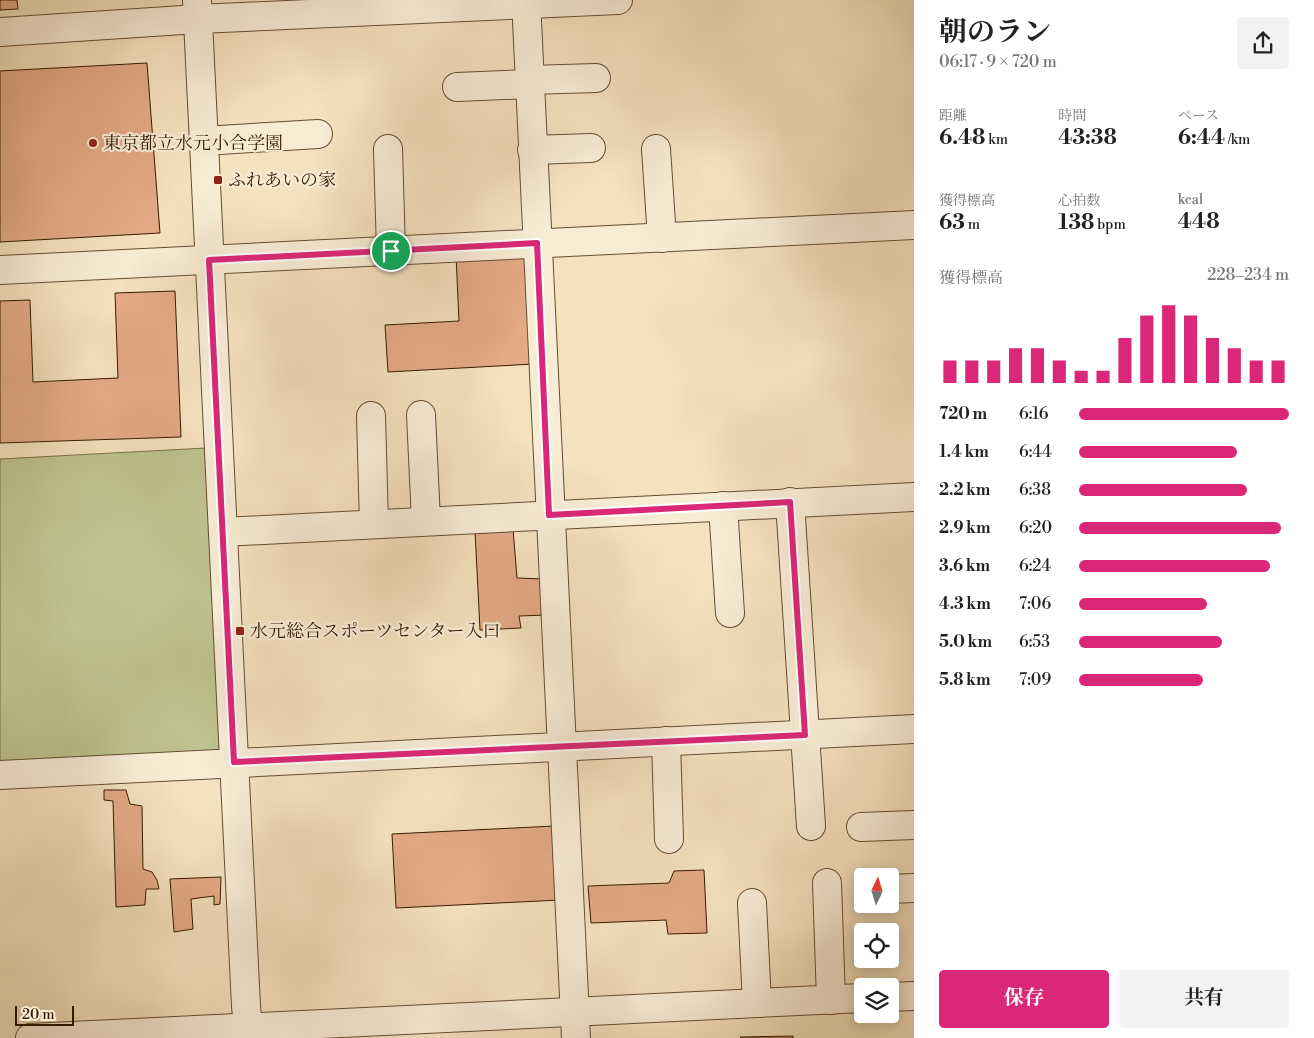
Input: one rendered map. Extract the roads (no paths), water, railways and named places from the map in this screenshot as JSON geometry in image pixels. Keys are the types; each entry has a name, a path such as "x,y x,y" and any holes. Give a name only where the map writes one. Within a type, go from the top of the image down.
{"street":[{"path":"0,32 197,10 618,0"},
{"path":"526,2 549,515 575,1025"},
{"path":"197,10 248,1032"},
{"path":"457,87 596,78"},
{"path":"203,141 318,134"},
{"path":"532,150 592,148"},
{"path":"388,149 391,251"},
{"path":"656,149 662,238"},
{"path":"0,270 914,225"},
{"path":"421,415 426,521"},
{"path":"371,416 374,524"},
{"path":"222,532 914,497"},
{"path":"790,502 811,826"},
{"path":"723,506 730,613"},
{"path":"0,775 914,729"},
{"path":"666,741 669,839"},
{"path":"861,828 914,825"},
{"path":"826,883 831,1000"},
{"path":"899,889 914,888"},
{"path":"752,903 757,1003"},
{"path":"899,997 914,996"},
{"path":"30,1038 575,1025 757,1003 854,999"}],"place":[{"name":"東京都立水元小合学園","path":"93,143"},
{"name":"ふれあいの家","path":"218,180"},
{"name":"水元総合スポーツセンター入口","path":"240,631"}]}
